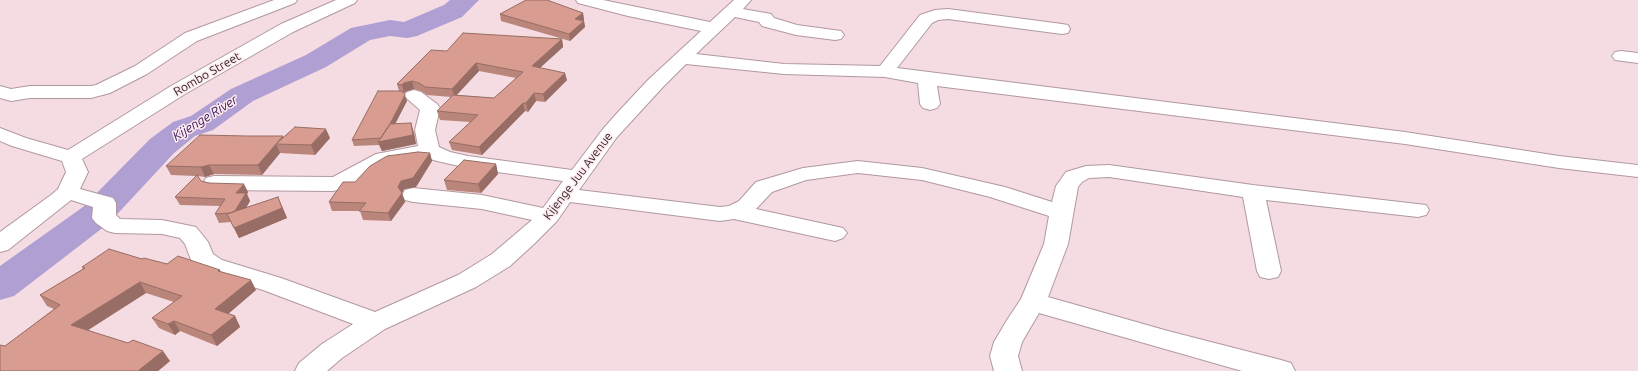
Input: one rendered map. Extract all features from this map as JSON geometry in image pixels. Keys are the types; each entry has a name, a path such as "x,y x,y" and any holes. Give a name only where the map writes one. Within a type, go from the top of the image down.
{"street":[{"path":"0,92 11,94 30,92 91,92 104,90 141,70 190,38 289,0"},
{"name":"Rombo Street","path":"70,157 178,90 287,28 349,0"},
{"path":"584,0 628,11 713,28"},
{"path":"737,6 765,18 768,22 796,30 835,35"},
{"name":"Kijenge Juu Avenue","path":"309,371 332,351 376,322 467,280 501,260 526,240 549,216 565,196 610,133 655,84 737,6"},
{"path":"885,72 926,18 935,15 948,14 1062,29"},
{"path":"682,58 784,69 885,72 927,79 1405,138 1559,162 1638,171"},
{"path":"927,79 930,104"},
{"path":"414,96 430,108 425,130 429,151"},
{"path":"0,134 19,142 70,157 77,172 71,193 0,244"},
{"path":"214,183 333,184 343,182 382,158 429,151 444,157 468,162 579,177"},
{"path":"565,196 720,214 734,212 747,206 764,187 802,174 858,167 922,174 997,192 1061,212"},
{"path":"1008,371 1004,356 1008,342 1033,302 1056,244 1067,186 1074,177 1086,172 1109,171 1253,192 1351,204 1418,210"},
{"path":"1253,192 1268,271"},
{"path":"71,193 105,203 104,218 115,226 162,227 188,232 196,242 202,259 213,266 272,284 376,322"},
{"path":"413,195 482,202 549,216"},
{"path":"734,212 835,233"},
{"path":"1033,302 1138,333 1280,371"}],"building":[{"path":"526,0 547,0 583,13 575,19 584,21 569,34 500,14"},
{"path":"463,33 562,39 532,66 565,73 543,94 534,93 526,103 523,103 479,147 449,142 478,115 437,111 453,95 494,98 523,72 476,63 452,89 425,87 412,81 402,85 397,84 431,50 447,51"},
{"path":"378,91 402,91 405,95 381,138 352,140"},
{"path":"411,123 413,135 378,142 390,124"},
{"path":"295,127 326,129 311,145 276,144"},
{"path":"200,135 283,136 258,165 209,165 201,167 166,166"},
{"path":"418,152 430,153 413,178 401,181 398,187 402,193 388,213 359,211 366,203 329,202 343,182 355,182 370,166 387,156"},
{"path":"464,160 496,164 478,184 444,180"},
{"path":"197,175 201,181 209,183 244,184 236,193 246,193 235,211 230,213 215,214 225,199 175,197"},
{"path":"278,197 282,208 234,228 227,214"},
{"path":"109,249 142,259 144,258 167,264 178,256 220,270 218,271 251,280 215,309 235,316 211,335 174,321 168,324 152,318 182,296 140,282 71,325 128,343 133,340 163,351 138,371 0,371 0,345 5,346 60,305 40,295 85,268 82,267"}],"waterway":[{"name":"Kijenge River","path":"0,286 96,215 162,146 184,129 202,123 242,95 316,61 361,34 390,28 407,30 453,11 466,0"}]}
